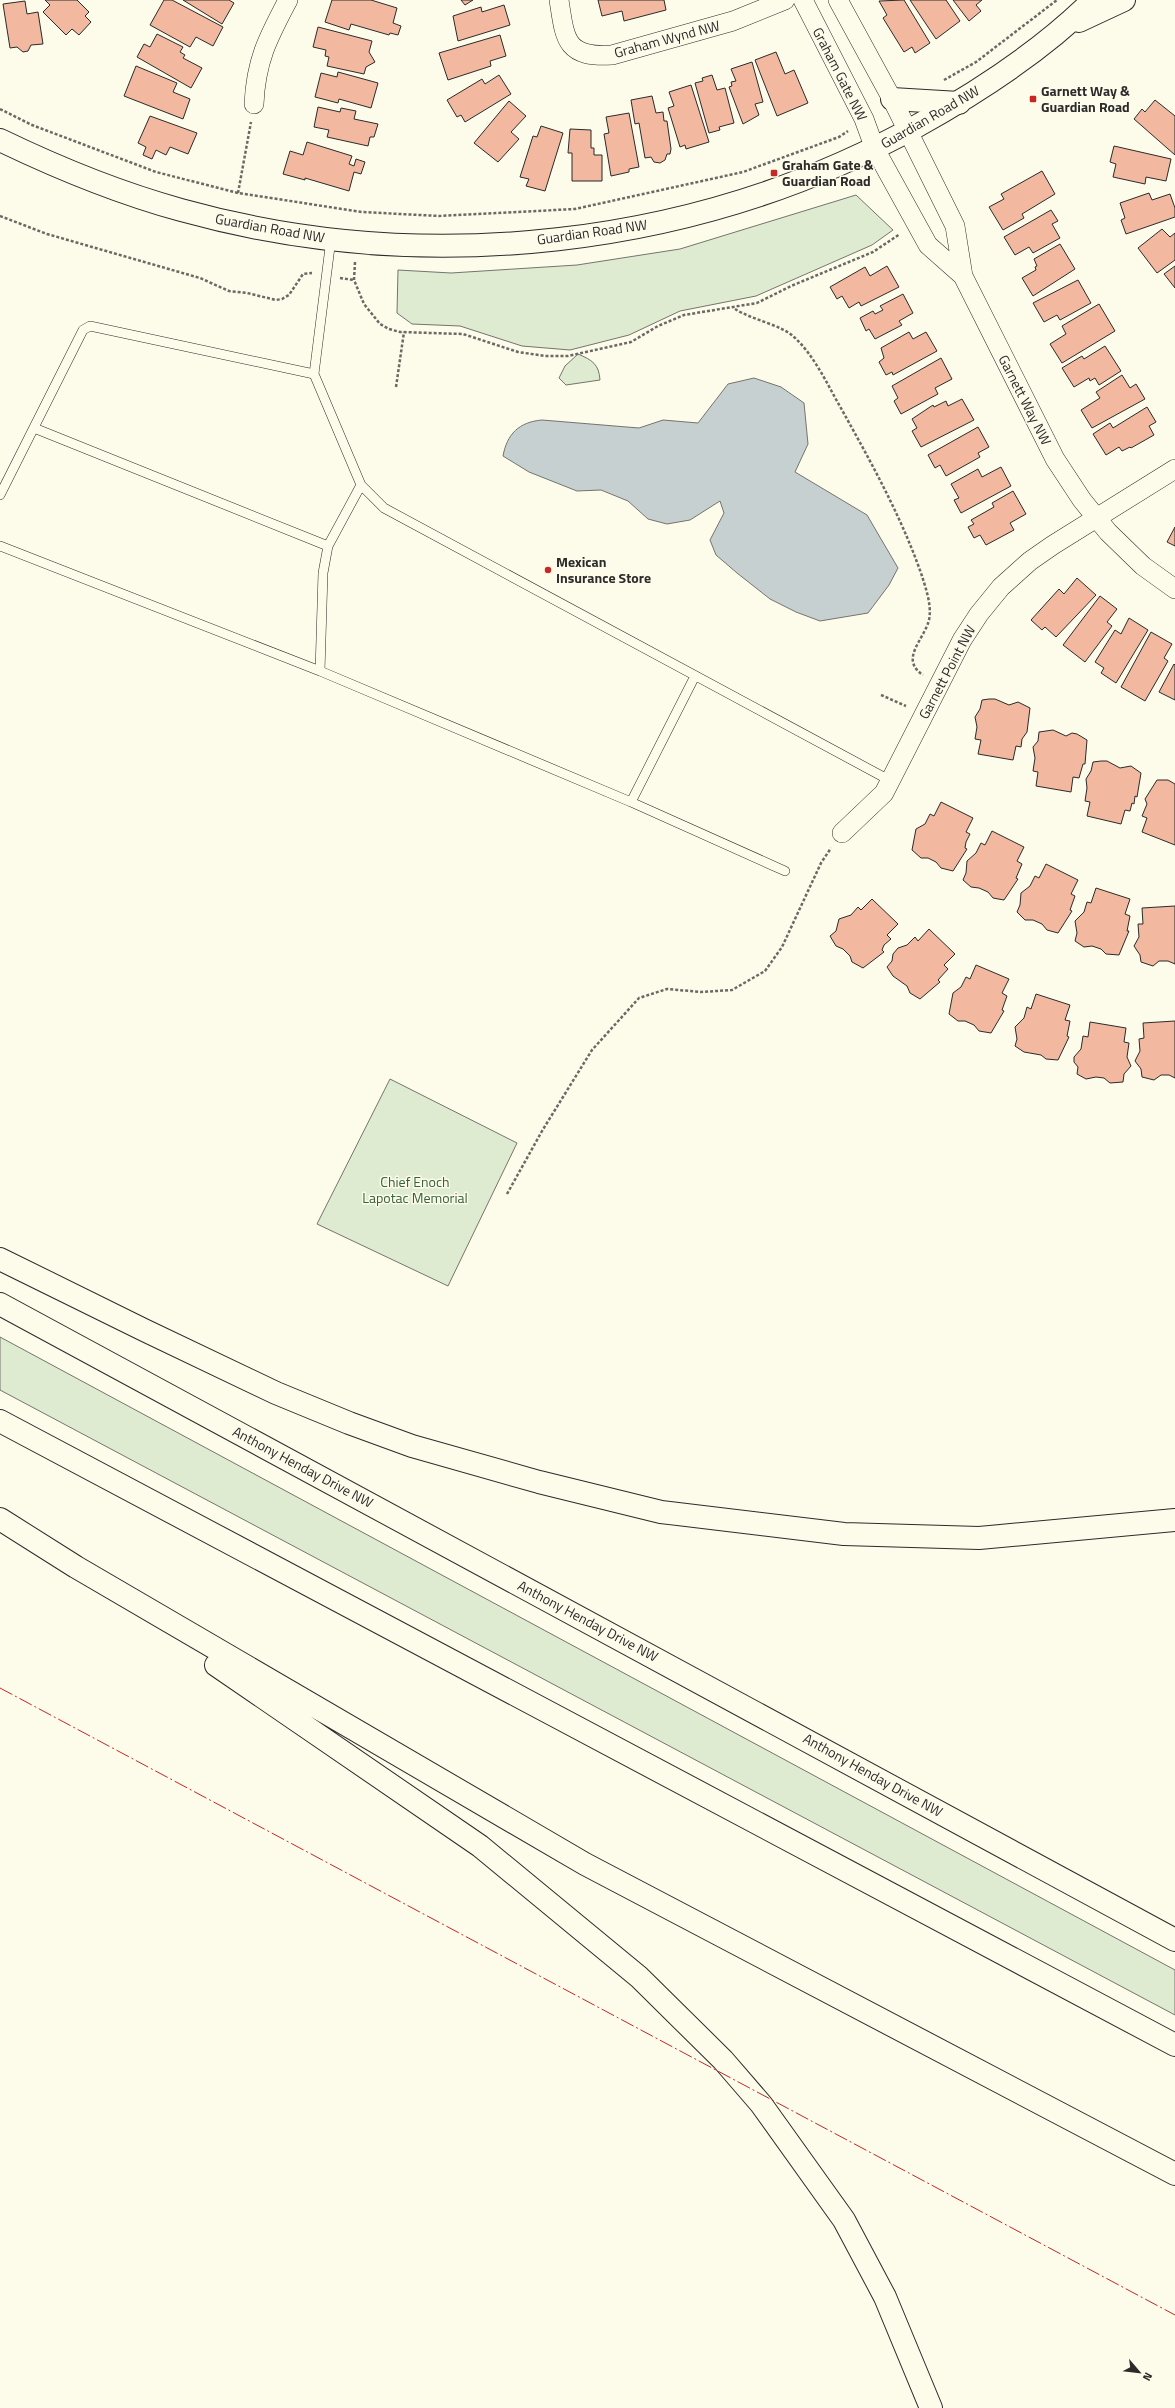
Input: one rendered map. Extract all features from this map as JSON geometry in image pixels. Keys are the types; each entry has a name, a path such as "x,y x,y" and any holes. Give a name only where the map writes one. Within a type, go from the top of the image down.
{"main road":[{"name":"Guardian Road NW","path":"1066,28 1094,0"},
{"name":"Guardian Road NW","path":"0,140 128,194 182,210 263,228 331,239 406,244 504,244 604,233 671,220 737,203 820,174 876,149 959,103 1066,28 1124,0"},
{"path":"892,99 959,103"},
{"path":"0,1259 276,1393 349,1423 420,1448 539,1482 661,1512 844,1534 979,1538 1175,1520"},
{"name":"Anthony Henday Drive NW","path":"0,1304 1175,1940"},
{"path":"0,1421 1175,2045"},
{"path":"0,1519 76,1567 585,1864 1175,2174"},
{"path":"76,1567 480,1846 645,1982 723,2060 762,2104 844,2220 885,2297 931,2408"}],"street":[{"path":"254,104 255,80 264,45 288,0"},
{"name":"Graham Wynd NW","path":"559,0 566,40 579,52 597,56 612,55 733,21 785,0"},
{"name":"Graham Gate NW","path":"803,0 864,119 876,149"},
{"path":"838,0 892,99 907,132"},
{"name":"Garnett Way NW","path":"907,132 955,226 963,276 1040,433 1068,480 1097,519 1130,554 1175,589"},
{"name":"Garnett Way NW","path":"876,149 928,245 963,276"},
{"path":"1097,519 1175,469"},
{"name":"Garnett Point NW","path":"842,833 876,802 891,781 962,640 979,614 1001,587 1030,561 1097,519"}],"lane":[{"path":"331,239 314,374 361,485 384,508 891,781"},
{"path":"0,495 82,330 90,326 314,374"},
{"path":"34,428 328,546"},
{"path":"320,671 323,573 328,546 361,485"},
{"path":"0,546 320,671 631,802 785,870"},
{"path":"631,802 695,676"}],"path":[{"path":"939,83 976,62 1057,0"},
{"path":"238,193 254,104"},
{"path":"0,109 32,125 156,172 238,193 362,212 439,216 575,209 743,172 839,137 847,132"},
{"path":"362,212 357,241 354,280 364,304 380,324 404,332 463,334 518,352 545,356 568,356 631,342 658,326 684,315 734,308 757,303 791,286 873,252 900,233"},
{"path":"0,216 47,234 200,278 229,291 247,293 276,300 289,295 303,274 310,273 354,280"},
{"path":"734,308 756,321 784,330 794,336 818,370 862,447 908,535 924,584 929,606 929,620 911,659 913,666 939,685"},
{"path":"396,387 404,332"},
{"path":"881,695 925,714"},
{"path":"507,1194 542,1131 592,1050 639,998 667,989 701,992 732,990 765,971 782,947 821,863 842,833"}],"green space":[{"path":"856,195 893,230 872,245 756,296 680,311 629,335 570,350 522,346 460,326 412,324 397,313 398,270 451,273 577,265 680,249"},
{"path":"578,354 594,363 598,370 600,380 566,385 559,378 565,366"},
{"name":"Chief Enoch Lapotac Memorial","path":"390,1079 517,1143 448,1286 317,1224"},
{"path":"0,1337 1175,1970 1175,2015 0,1390"}],"shaded area":[{"path":"754,378 781,387 804,403 808,444 795,472 867,515 898,568 889,585 868,613 820,621 796,612 770,599 716,555 710,540 724,513 720,501 690,520 667,524 648,519 628,501 601,490 577,491 529,472 503,456 508,441 515,430 534,421 542,420 639,428 663,420 698,423 728,384"}],"building":[{"path":"45,0 77,0 89,12 85,16 91,22 79,35 72,29 66,35 43,12 50,5"},
{"path":"164,0 172,0 223,27 213,46 196,37 190,47 150,25"},
{"path":"183,0 229,0 234,3 222,24"},
{"path":"332,0 371,0 397,8 393,23 401,26 398,35 390,33 389,35 351,24 349,30 325,22"},
{"path":"461,0 473,0 465,5"},
{"path":"598,0 664,0 666,10 624,21 622,11 602,16"},
{"path":"904,0 930,43 915,53 912,47 904,52 883,18 887,15 879,1"},
{"path":"910,0 946,0 960,21 936,39"},
{"path":"953,0 982,0 976,5 981,11 969,21"},
{"path":"25,1 27,14 38,12 43,44 31,45 28,51 23,52 17,47 10,48 3,4"},
{"path":"504,5 510,25 458,41 453,16 481,7 482,12"},
{"path":"318,27 372,41 369,52 375,62 366,67 364,74 327,66 329,57 325,56 326,50 313,47"},
{"path":"157,34 183,47 180,52 185,55 183,58 202,68 191,88 137,57 144,44 150,47"},
{"path":"500,35 506,56 490,61 491,66 448,80 439,53"},
{"path":"776,52 785,74 794,70 808,103 777,116 755,60"},
{"path":"752,62 763,102 755,104 759,115 743,124 729,87 732,86 731,82 736,81 731,69"},
{"path":"136,66 177,83 173,92 190,99 183,119 124,96"},
{"path":"338,72 378,83 371,108 339,99 338,103 315,97 321,73 337,77"},
{"path":"499,75 511,94 465,122 461,115 457,117 447,100 482,79 485,84"},
{"path":"712,75 717,90 725,88 734,123 719,127 720,130 709,133 695,83 703,81 702,78"},
{"path":"691,85 709,142 686,149 685,145 680,147 668,108 674,106 669,92"},
{"path":"652,96 656,113 663,112 664,121 667,121 671,149 670,154 667,154 665,160 660,163 654,162 651,157 645,158 639,123 635,124 631,100"},
{"path":"1155,100 1175,116 1175,155 1134,119 1142,109 1145,112"},
{"path":"509,101 526,116 511,132 519,139 498,162 474,143"},
{"path":"318,107 340,112 341,108 356,111 354,119 378,124 374,137 370,137 368,146 327,137 329,130 314,127"},
{"path":"629,113 639,167 629,169 629,172 611,176 604,134 609,133 606,117"},
{"path":"150,116 197,133 188,154 170,147 166,155 156,150 152,159 143,155 146,147 138,143"},
{"path":"541,126 563,133 545,191 526,186 529,179 520,177 533,136 537,137"},
{"path":"570,129 591,130 591,148 594,148 594,155 602,155 602,181 572,181 572,153 568,153"},
{"path":"307,142 352,156 349,164 354,166 356,159 365,162 361,174 354,172 349,191 305,178 305,180 283,174 290,151 303,155"},
{"path":"1114,146 1171,159 1166,181 1146,177 1145,184 1113,177 1116,164 1110,162"},
{"path":"1042,171 1055,194 1022,214 1024,218 1003,230 989,207 1004,199 1001,194"},
{"path":"1149,193 1152,200 1170,194 1175,208 1175,217 1126,234 1121,220 1125,218 1120,203"},
{"path":"1051,210 1058,221 1052,224 1060,238 1033,253 1029,247 1015,255 1004,237"},
{"path":"1162,229 1170,237 1175,233 1175,260 1157,273 1138,248"},
{"path":"1060,244 1075,269 1033,296 1022,278 1036,270 1035,267 1037,266 1034,259"},
{"path":"887,266 899,287 861,306 859,302 849,308 842,296 837,299 830,287 865,267 870,276"},
{"path":"1175,266 1175,288 1164,274"},
{"path":"1078,280 1091,303 1060,320 1057,315 1044,322 1033,303"},
{"path":"903,294 913,313 899,321 902,325 875,339 869,329 866,331 860,318 873,311 875,314 883,310 880,306"},
{"path":"1099,304 1115,331 1062,363 1050,344 1066,334 1062,326"},
{"path":"909,332 913,339 926,332 937,351 893,375 892,372 886,375 879,362 884,358 881,348"},
{"path":"1105,346 1121,371 1099,385 1095,378 1090,381 1089,378 1074,387 1062,368 1082,356 1084,359"},
{"path":"941,358 952,379 935,388 938,394 901,414 894,401 898,398 892,386"},
{"path":"1122,375 1130,388 1136,384 1145,399 1092,428 1081,410 1100,398 1096,392"},
{"path":"962,399 974,420 921,447 912,431 917,428 912,419 933,405 934,407 946,401 948,406"},
{"path":"1147,407 1156,422 1149,426 1154,435 1131,448 1130,447 1122,451 1119,447 1106,455 1093,434 1110,423 1113,428"},
{"path":"978,427 989,447 978,453 980,457 946,476 940,465 935,468 928,455"},
{"path":"1001,467 1011,486 961,513 954,500 959,498 951,484 978,469 982,477"},
{"path":"1013,491 1026,514 1010,523 1014,530 986,545 980,535 974,538 968,527 974,524 971,520 994,507 992,503"},
{"path":"1175,527 1175,546 1167,542"},
{"path":"1077,578 1096,595 1056,637 1045,627 1042,630 1031,620 1059,589 1064,594"},
{"path":"1100,596 1117,609 1107,622 1112,626 1085,662 1063,645"},
{"path":"1129,618 1148,630 1116,683 1101,673 1104,668 1095,662 1115,630 1121,634"},
{"path":"1151,632 1172,644 1164,658 1168,661 1145,701 1121,687"},
{"path":"1174,664 1175,665 1175,700 1159,692"},
{"path":"995,699 1009,705 1018,702 1030,708 1027,732 1022,739 1021,747 1016,746 1013,760 978,754 981,740 975,739 977,727 975,717 980,709 982,700"},
{"path":"1053,730 1066,736 1072,733 1077,734 1087,740 1085,764 1083,764 1079,778 1073,777 1071,792 1036,786 1038,772 1033,771 1035,758 1033,747 1038,741 1039,732"},
{"path":"1107,761 1120,768 1131,766 1141,773 1137,797 1135,796 1134,804 1132,803 1130,811 1125,810 1121,824 1087,816 1090,802 1085,801 1087,788 1086,779 1091,771 1093,762"},
{"path":"1157,780 1168,780 1175,784 1175,845 1142,832 1147,818 1142,816 1147,804 1145,799"},
{"path":"941,802 973,818 966,832 970,834 966,842 965,848 967,849 953,871 941,868 936,862 928,858 921,858 912,850 916,829 925,824 930,814 934,816"},
{"path":"992,831 1024,847 1017,861 1022,864 1016,878 1018,879 1004,900 993,898 988,892 979,888 971,887 963,880 966,873 967,861 976,853 981,843 985,845"},
{"path":"1046,864 1078,880 1071,894 1075,896 1070,910 1072,911 1058,933 1047,930 1042,924 1033,920 1025,920 1017,912 1020,905 1021,893 1030,886 1035,876 1039,878"},
{"path":"1096,888 1130,899 1125,914 1130,916 1127,931 1129,931 1119,955 1106,954 1101,949 1092,946 1084,947 1075,941 1077,933 1075,921 1084,912 1087,902 1091,903"},
{"path":"872,899 898,924 887,935 891,939 884,945 882,950 884,952 863,968 852,962 850,956 843,949 836,946 830,936 836,931 839,919 851,915 858,907 861,910"},
{"path":"1175,906 1175,964 1168,961 1159,961 1153,966 1141,962 1140,955 1134,946 1139,937 1138,924 1143,924 1142,908"},
{"path":"929,929 955,954 944,965 948,969 938,980 940,982 920,999 910,993 907,986 893,976 887,967 892,961 893,954 898,948 907,945 915,937 918,941"},
{"path":"976,965 1009,979 1002,993 1007,996 1002,1010 1004,1011 991,1033 979,1031 974,1025 965,1021 958,1021 949,1014 953,993 961,987 966,977 970,979"},
{"path":"1036,994 1070,1005 1065,1020 1070,1021 1067,1036 1069,1037 1058,1060 1046,1059 1041,1055 1024,1052 1015,1046 1017,1039 1015,1027 1024,1018 1027,1007 1031,1009"},
{"path":"1175,1021 1175,1078 1169,1075 1161,1075 1154,1080 1142,1077 1141,1069 1135,1061 1140,1051 1139,1039 1144,1038 1143,1023"},
{"path":"1090,1022 1126,1028 1124,1042 1129,1043 1127,1057 1131,1066 1124,1074 1123,1082 1110,1083 1104,1078 1096,1077 1086,1079 1077,1074 1078,1067 1074,1062 1074,1057 1081,1049 1083,1036 1088,1037"}],"power":[{"path":"0,1688 1175,2315"}],"place":[{"name":"Garnett Way & Guardian Road","path":"1033,99"},
{"name":"Graham Gate & Guardian Road","path":"774,173"},
{"name":"Mexican Insurance Store","path":"548,570"}]}
